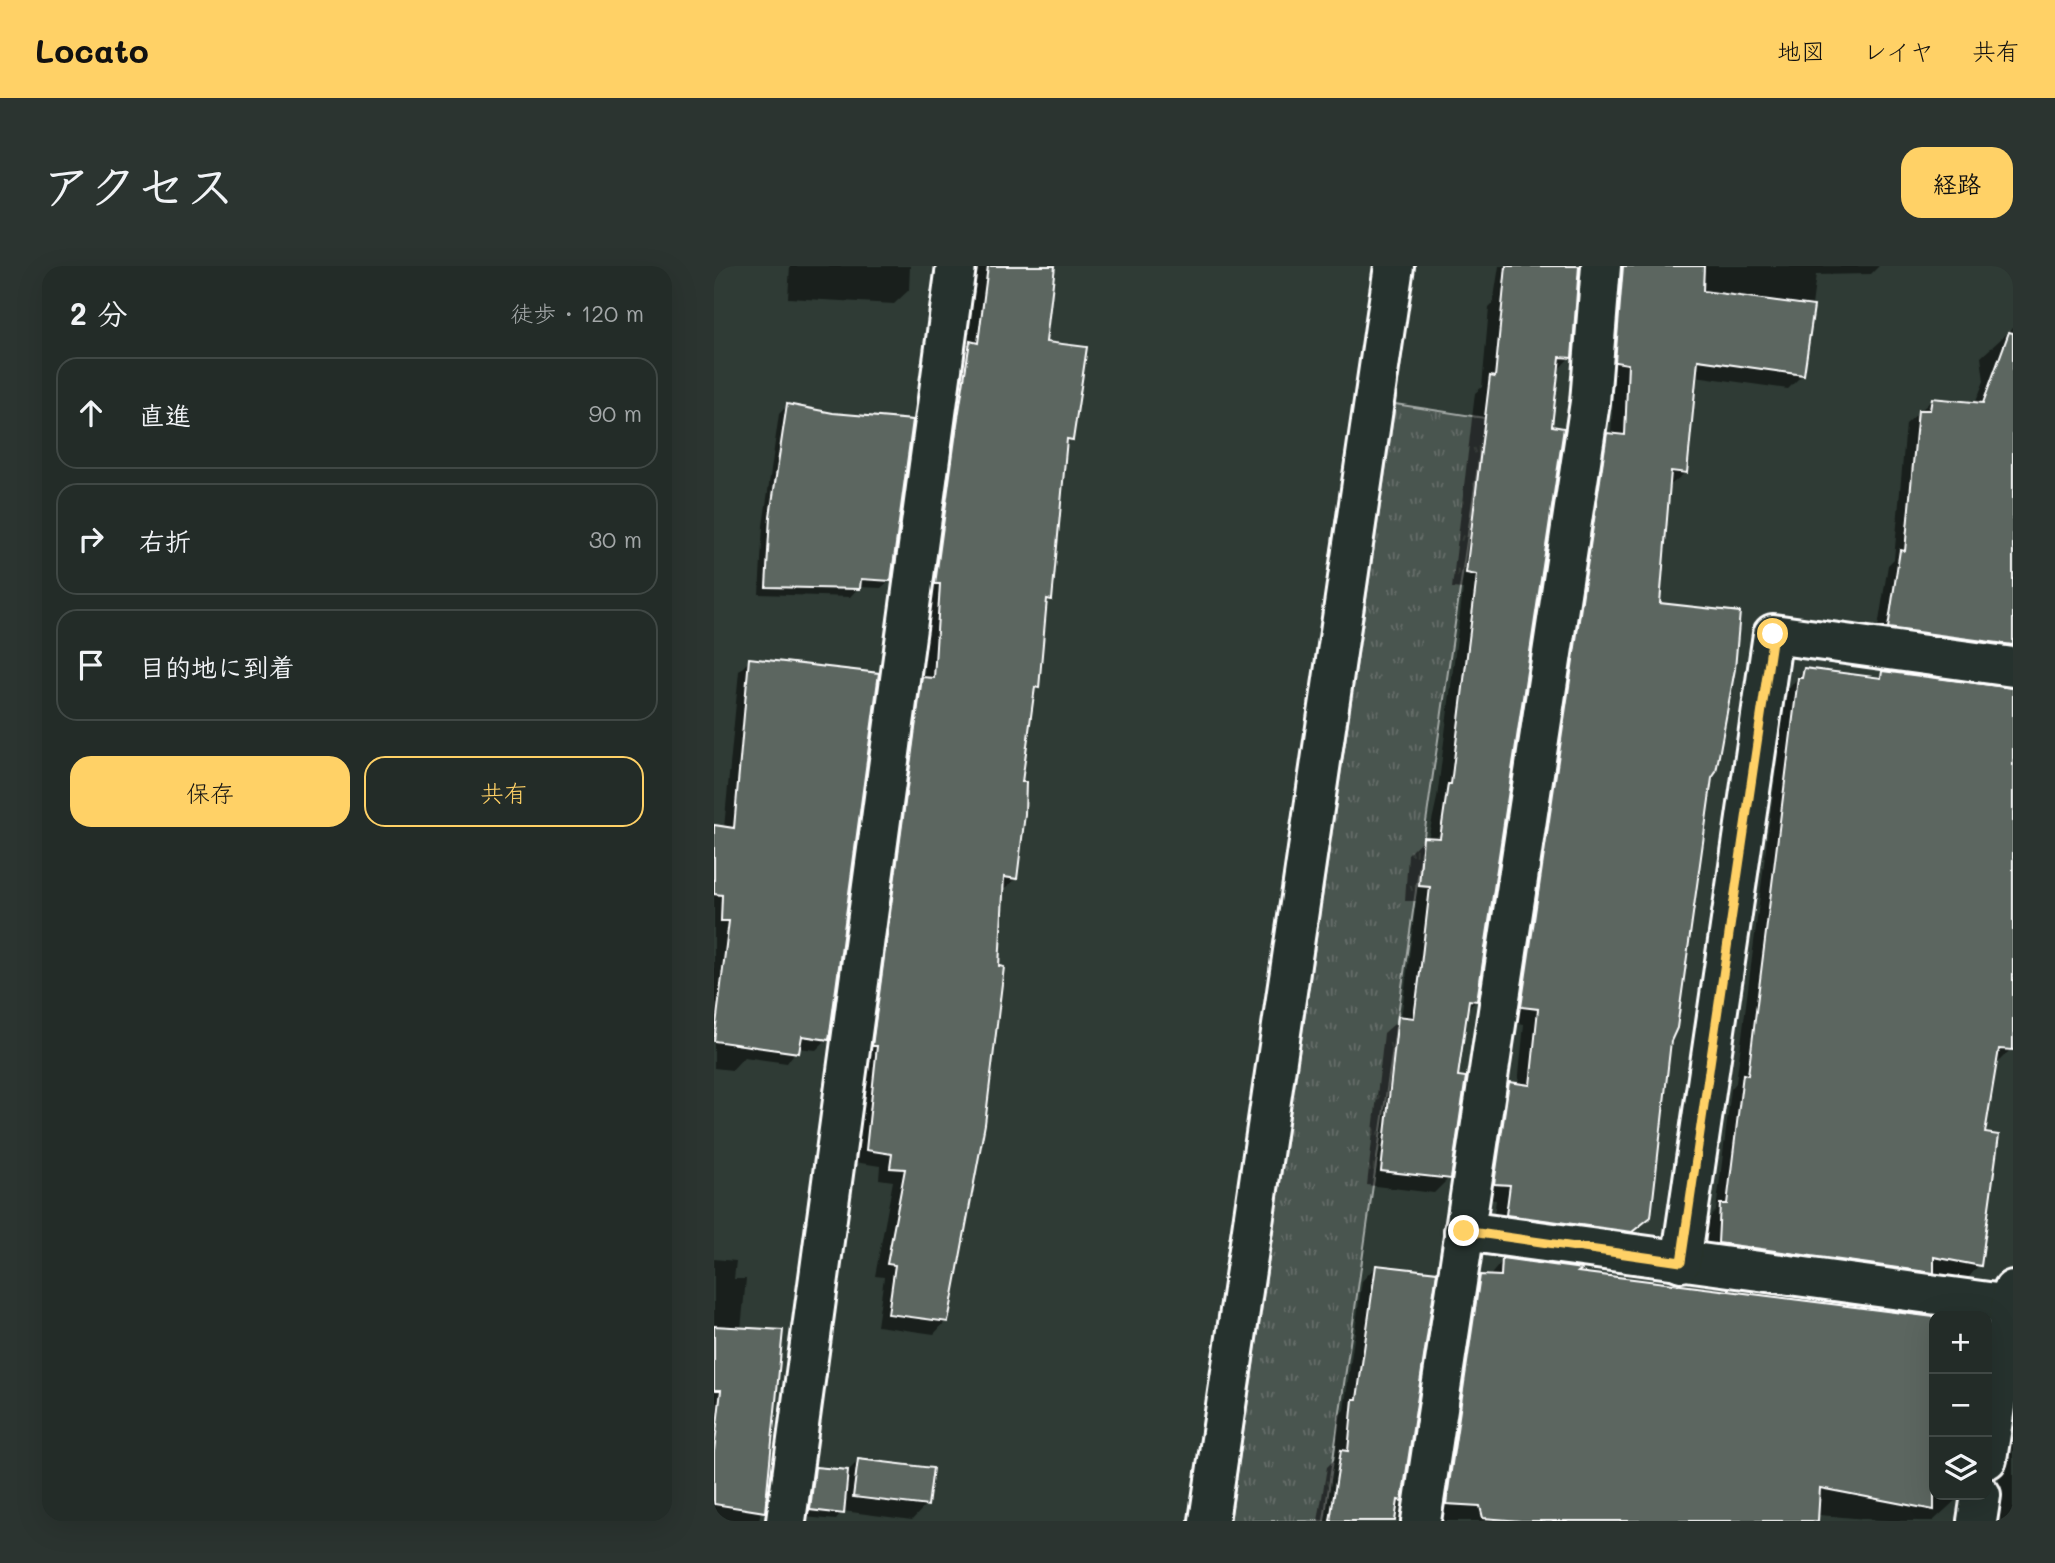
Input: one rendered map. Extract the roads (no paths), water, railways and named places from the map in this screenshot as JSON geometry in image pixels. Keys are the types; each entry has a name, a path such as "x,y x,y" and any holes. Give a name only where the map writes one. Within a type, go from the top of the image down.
{"street":[{"path":"786,1521 956,266"},
{"path":"1209,1521 1394,266"},
{"path":"1421,1521 1590,402 1601,266"},
{"path":"1681,1262 1773,634 2013,667"},
{"path":"1464,1231 1681,1262 2012,1298 1991,1437"},
{"path":"1977,1521 1980,1500"}]}
